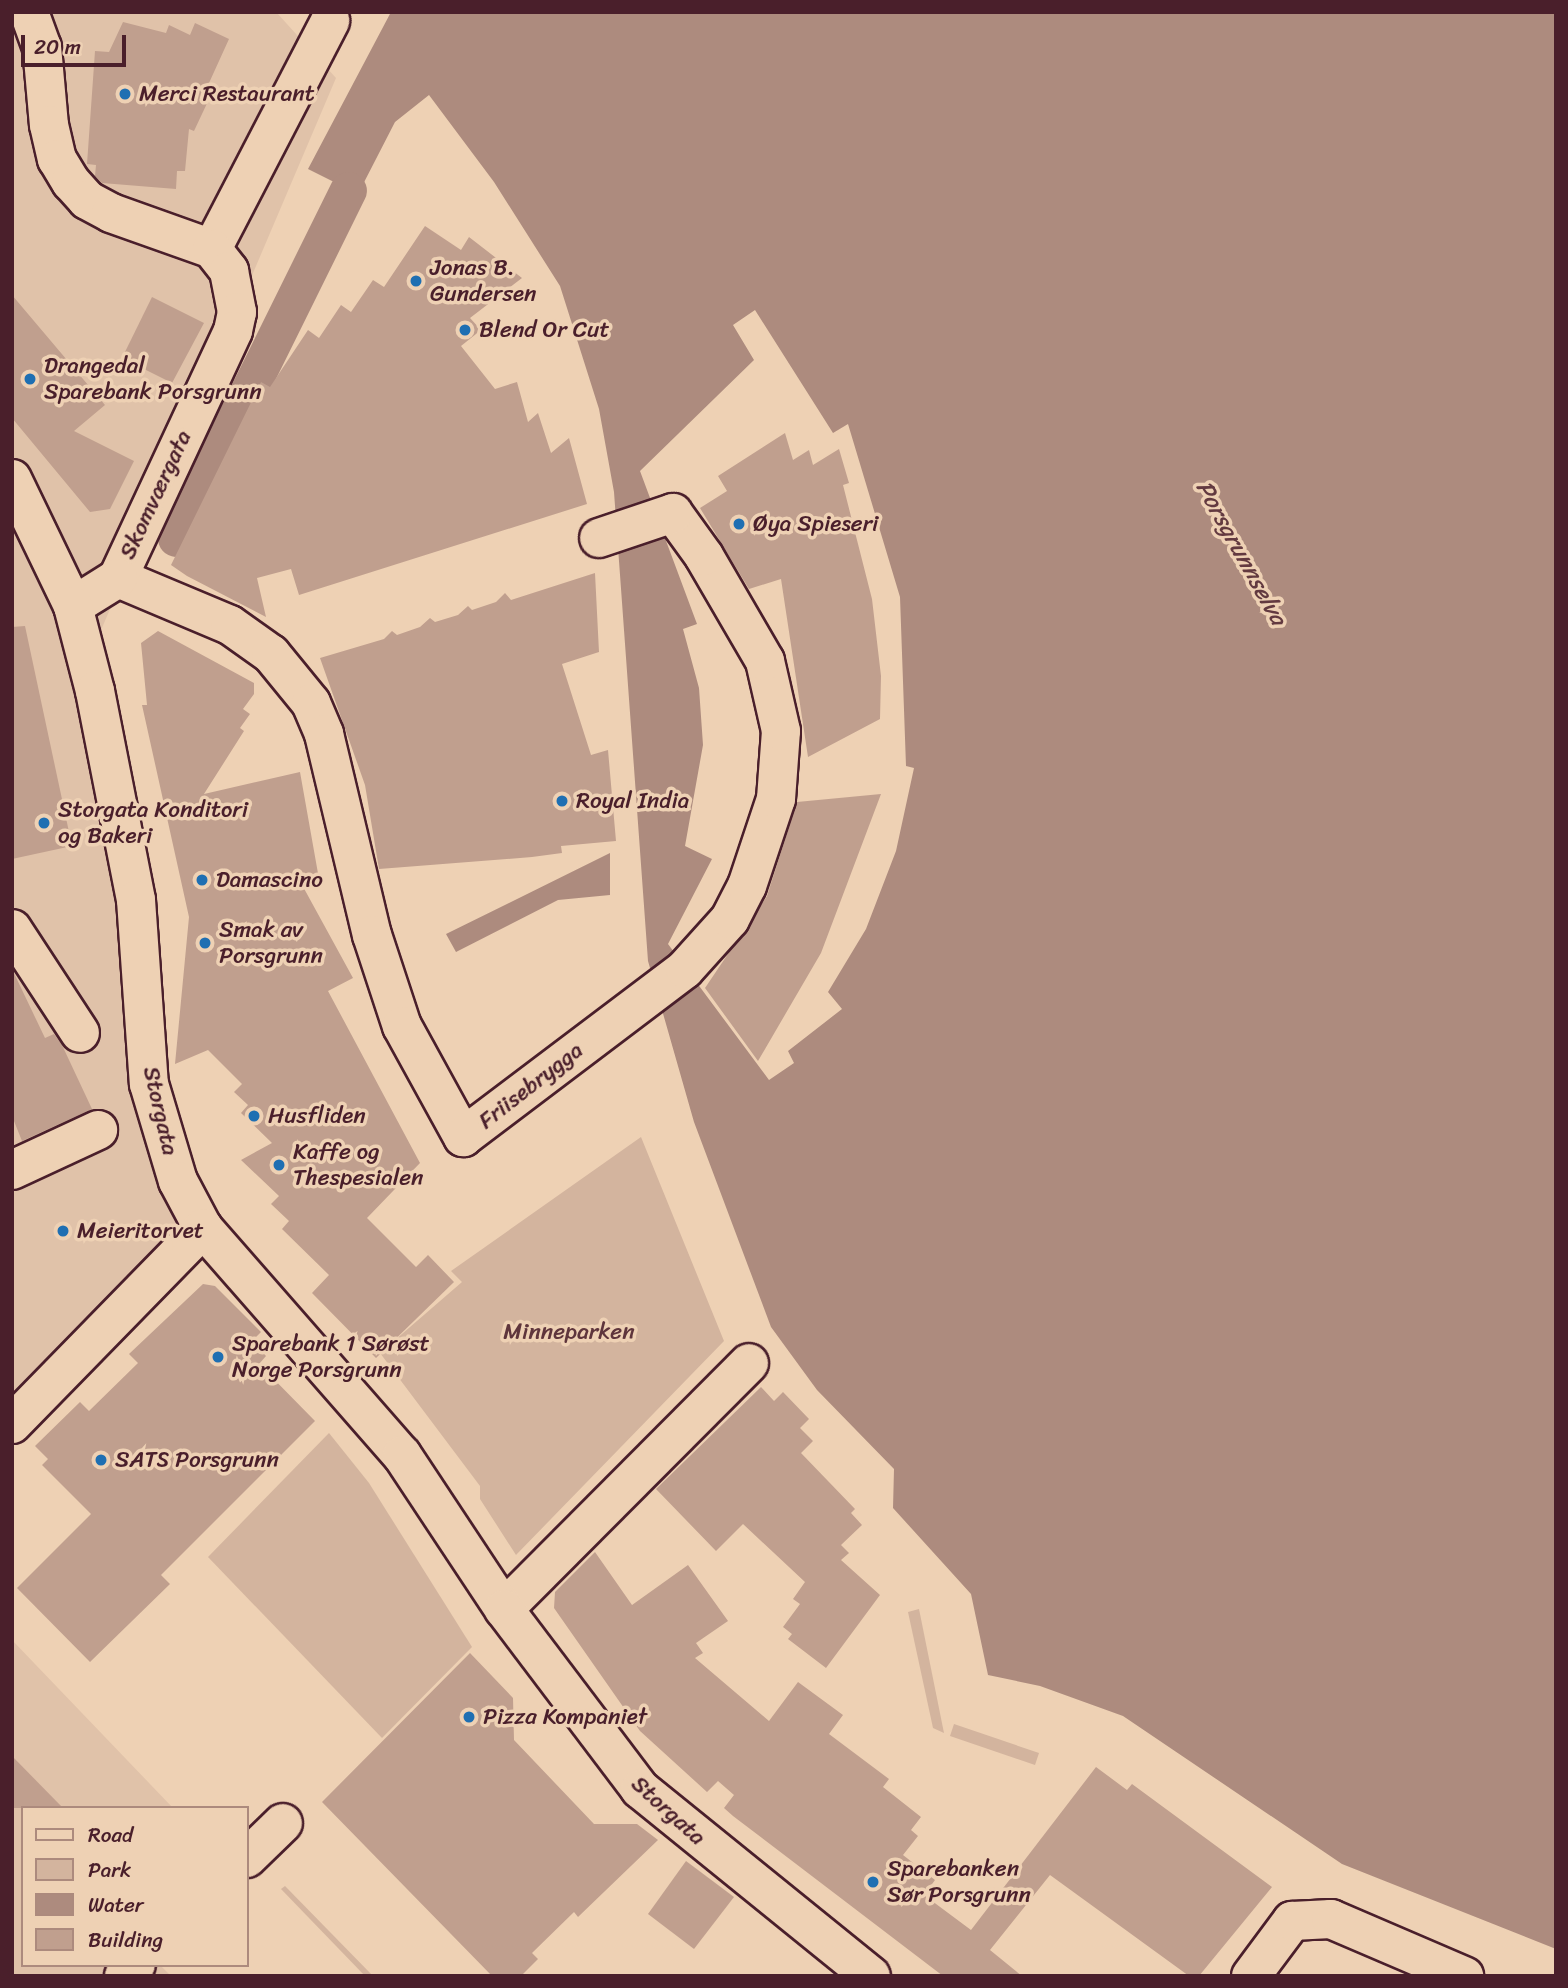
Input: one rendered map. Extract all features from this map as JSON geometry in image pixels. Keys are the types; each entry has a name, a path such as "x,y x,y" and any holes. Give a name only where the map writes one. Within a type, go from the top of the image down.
{"street":[{"path":"29,12 42,47 51,136 71,182 87,200 111,213 212,249 330,21"},
{"name":"Skomværgata","path":"72,606 118,578 233,331 234,286 212,249"},
{"name":"Storgata","path":"12,479 72,606 130,861 149,1084 178,1181 203,1228 402,1455 504,1609 640,1789 870,1976"},
{"name":"Friisebrygga","path":"118,578 230,625 271,654 311,703 324,734 372,935 402,1026 463,1137 650,995 730,919 747,886 776,799 781,731 765,661 746,623 673,513 599,538"},
{"path":"12,929 80,1033"},
{"path":"12,1170 98,1130"},
{"path":"12,1424 203,1228"},
{"path":"504,1609 749,1363"},
{"path":"248,1857 283,1823"},
{"path":"1251,1976 1292,1922 1332,1919 1464,1976"}],"shaded area":[{"path":"12,12 277,13 336,78 96,642 154,1133 206,1227 12,1423"},
{"path":"12,1640 171,1806 21,1806 21,1967 162,1967 171,1976 12,1976"}],"green space":[{"name":"Minneparken","path":"641,1137 724,1341 516,1555 480,1499 480,1486 380,1353 462,1282 451,1271"},
{"path":"329,1433 369,1483 472,1647 382,1738 208,1557"},
{"path":"919,1609 944,1733 933,1728 908,1612"},
{"path":"954,1724 1039,1753 1035,1765 950,1736"},
{"path":"285,1886 373,1976 365,1976 281,1889"}],"water":[{"name":"Porsgrunnselva","path":"391,12 1556,12 1556,1949 1342,1864 1123,1716 1040,1686 988,1675 971,1594 893,1508 894,1469 817,1390 771,1327 694,1122 648,961 614,492 599,409 560,286 494,182 429,95 395,122 358,194 308,169","holes":["755,310 833,433 848,424 900,597 906,766 914,768 896,851 866,929 828,992 842,1009 788,1051 794,1063 769,1080 668,944 712,859 685,846 703,745 699,688 683,629 697,624 640,471 754,360 733,325"]},
{"path":"610,853 610,895 558,900 456,952 446,934"}],"building":[{"path":"123,22 166,33 169,25 190,35 195,23 229,39 204,94 210,97 194,131 189,129 185,171 177,171 176,189 102,183 95,176 96,165 87,164 95,51 109,52"},
{"path":"425,226 461,250 469,237 522,278 470,318 481,330 461,346 495,389 517,382 528,422 538,413 551,453 569,438 587,504 299,595 291,569 257,578 266,617 171,565 261,382 270,387 308,330 319,338 341,305 351,312 373,280 384,287"},
{"path":"12,295 105,405 74,431 134,461 110,509 90,512 12,418"},
{"path":"152,297 204,323 172,383 122,358"},
{"path":"785,433 793,460 809,450 813,465 839,449 849,483 843,485 872,599 881,676 880,719 808,757 781,579 749,589 700,508 727,491 718,476"},
{"path":"595,573 599,652 562,664 591,755 608,750 616,841 561,846 562,853 532,857 379,869 365,785 320,658 384,639 392,631 397,635 420,627 430,618 435,622 458,615 468,606 472,610 496,602 505,593 511,600"},
{"path":"25,626 72,846 12,859 12,627"},
{"path":"158,631 254,683 254,694 243,709 250,714 240,728 244,731 204,794 300,772 319,879 301,883 353,978 328,991 420,1163 367,1218 416,1267 428,1255 454,1282 376,1358 312,1293 329,1275 282,1229 289,1221 271,1204 279,1196 241,1160 272,1143 241,1113 248,1105 234,1092 242,1084 208,1050 175,1064 189,917 142,705 147,705 141,643"},
{"path":"881,794 821,953 758,1061 705,988 767,896 797,802"},
{"path":"12,969 45,1038 54,1034 62,1045 92,1109 22,1141 12,1116"},
{"path":"203,1284 215,1286 261,1332 252,1341 266,1356 259,1364 315,1421 161,1575 170,1584 90,1662 17,1588 91,1514 42,1465 48,1459 35,1446 80,1402 89,1411 138,1363 129,1354"},
{"path":"761,1387 774,1401 783,1392 809,1419 800,1428 813,1441 801,1453 855,1509 851,1513 862,1525 841,1545 849,1553 841,1560 880,1595 826,1668 788,1639 792,1634 783,1627 800,1604 793,1599 805,1582 743,1524 716,1551 656,1489"},
{"path":"595,1552 632,1605 688,1565 728,1621 696,1643 703,1653 695,1658 769,1721 798,1682 843,1715 829,1734 889,1779 883,1787 921,1817 911,1830 918,1836 903,1855 935,1880 924,1895 971,1930 1096,1767 1127,1790 1132,1784 1272,1887 1199,1976 1189,1976 1050,1875 990,1950 1022,1976 943,1976 733,1816 724,1808 734,1795 718,1781 707,1792 640,1731 554,1608 555,1592"},
{"path":"470,1653 513,1698 514,1740 594,1824 637,1824 658,1840 578,1917 574,1912 532,1953 538,1959 521,1976 492,1976 322,1802"},
{"path":"12,1756 61,1806 12,1808"},
{"path":"686,1861 734,1897 694,1949 648,1914"}],"waterway":[{"path":"176,538 348,190"}],"place":[{"name":"Merci Restaurant","path":"125,94"},
{"name":"Jonas B. Gundersen","path":"416,281"},
{"name":"Blend Or Cut","path":"465,330"},
{"name":"Drangedal Sparebank Porsgrunn","path":"30,379"},
{"name":"Øya Spieseri","path":"739,524"},
{"name":"Royal India","path":"562,801"},
{"name":"Storgata Konditori og Bakeri","path":"44,823"},
{"name":"Damascino","path":"202,880"},
{"name":"Smak av Porsgrunn","path":"205,943"},
{"name":"Husfliden","path":"254,1116"},
{"name":"Kaffe og Thespesialen","path":"279,1165"},
{"name":"Meieritorvet","path":"63,1231"},
{"name":"Sparebank 1 Sørøst Norge Porsgrunn","path":"218,1357"},
{"name":"SATS Porsgrunn","path":"101,1460"},
{"name":"Pizza Kompaniet","path":"469,1717"},
{"name":"Sparebanken Sør Porsgrunn","path":"873,1882"}]}
